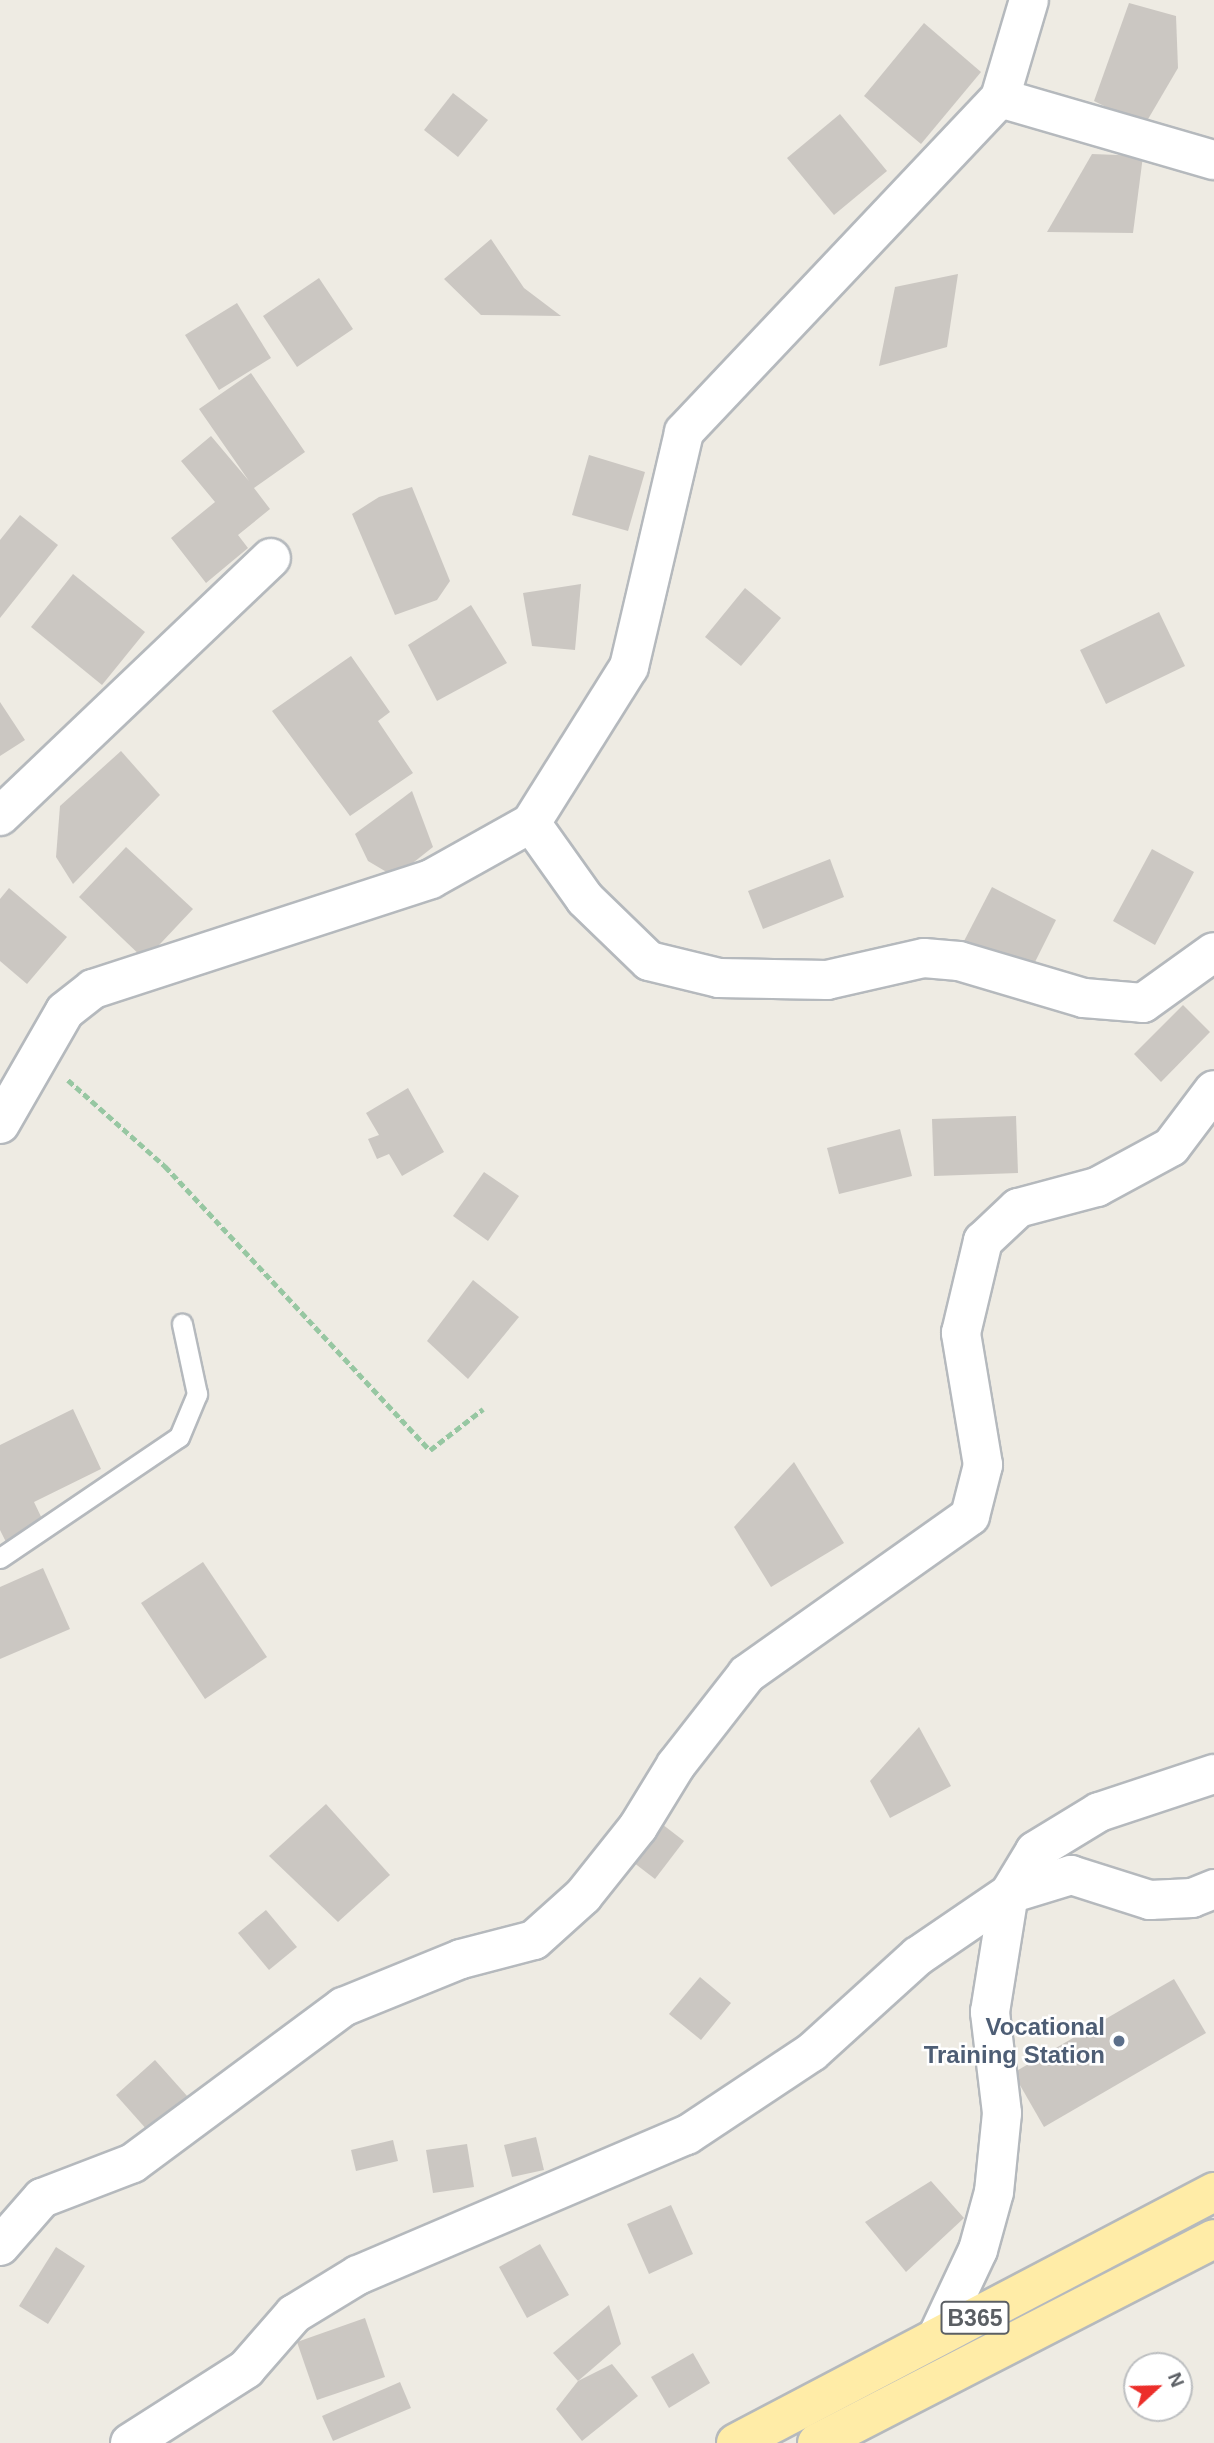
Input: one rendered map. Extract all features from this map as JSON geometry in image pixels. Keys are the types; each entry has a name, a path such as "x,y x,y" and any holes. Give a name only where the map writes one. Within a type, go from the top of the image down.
{"main road":[{"name":"B365","path":"736,2443 1214,2192"},
{"name":"B365","path":"817,2443 1214,2239"}],"street":[{"path":"0,1124 65,1011 93,989 431,879 531,823 629,667 684,432 1000,98 1029,0"},
{"path":"1000,98 1214,160"},
{"path":"0,816 271,558"},
{"path":"531,823 585,898 649,961 719,978 827,980 924,958 959,961 1084,998 1143,1003 1214,952"},
{"path":"0,2246 42,2198 133,2163 343,2007 461,1959 534,1940 583,1896 638,1828 676,1765 747,1674 970,1516 983,1465 961,1333 983,1241 1018,1208 1097,1187 1171,1147 1214,1090"},
{"path":"937,2337 978,2250 994,2192 1002,2113 990,2011 1009,1894 1035,1851 1099,1812 1214,1774"},
{"path":"131,2443 246,2369 294,2314 358,2275 687,2135 812,2052 918,1956 1009,1894 1071,1875 1150,1900 1192,1898 1214,1889"}],"lane":[{"path":"0,1558 179,1437 197,1394 181,1324"}],"path":[{"path":"38,1054 165,1166 430,1450 483,1409"}],"building":[{"path":"1129,3 1176,16 1178,68 1144,126 1094,101"},
{"path":"924,23 981,72 921,144 864,96"},
{"path":"453,93 488,120 458,157 424,130"},
{"path":"840,114 887,171 834,215 787,158"},
{"path":"1092,154 1143,156 1133,233 1047,232"},
{"path":"491,239 524,288 561,316 481,315 444,279"},
{"path":"958,274 947,347 879,366 895,287"},
{"path":"319,278 353,329 297,367 263,316"},
{"path":"237,303 271,358 219,390 185,335"},
{"path":"251,373 305,452 254,488 270,509 238,535 248,548 206,583 171,538 215,502 181,461 211,436 249,481 199,409"},
{"path":"589,455 645,472 628,531 572,515"},
{"path":"412,487 450,581 437,600 395,615 352,514 379,497"},
{"path":"20,515 58,545 0,618 0,540"},
{"path":"73,574 145,632 102,685 31,627"},
{"path":"581,584 575,650 532,646 523,593"},
{"path":"745,588 781,618 741,666 705,637"},
{"path":"471,605 507,663 437,701 408,645"},
{"path":"1159,612 1185,666 1106,704 1080,650"},
{"path":"351,656 390,712 378,721 413,773 350,816 272,711"},
{"path":"0,702 25,740 0,756"},
{"path":"121,751 160,795 73,884 56,857 60,806"},
{"path":"412,791 433,847 395,877 368,861 355,834"},
{"path":"126,847 193,909 145,960 79,897"},
{"path":"1152,849 1194,872 1155,945 1113,921"},
{"path":"830,859 844,897 763,929 748,891"},
{"path":"992,887 1056,920 1028,976 963,943"},
{"path":"9,888 67,937 27,984 0,961 0,899"},
{"path":"1183,1005 1210,1032 1161,1082 1134,1054"},
{"path":"408,1088 444,1152 402,1176 389,1154 377,1159 368,1139 379,1135 366,1113"},
{"path":"1016,1116 1018,1173 934,1176 932,1119"},
{"path":"900,1129 912,1176 839,1194 827,1148"},
{"path":"484,1172 519,1196 488,1241 453,1216"},
{"path":"473,1280 519,1317 468,1379 427,1341"},
{"path":"73,1409 101,1469 34,1502 45,1525 7,1544 0,1530 0,1445"},
{"path":"794,1462 844,1543 771,1587 734,1527"},
{"path":"203,1562 267,1657 205,1699 141,1603"},
{"path":"43,1568 70,1629 0,1659 0,1587"},
{"path":"919,1727 951,1786 890,1818 870,1781"},
{"path":"326,1804 390,1875 338,1922 269,1856"},
{"path":"658,1821 684,1841 655,1879 629,1859"},
{"path":"266,1910 297,1947 269,1970 238,1933"},
{"path":"700,1977 731,2003 701,2040 669,2014"},
{"path":"1174,1979 1206,2033 1044,2127 1013,2073"},
{"path":"155,2060 188,2097 148,2131 116,2095"},
{"path":"536,2137 544,2170 512,2177 504,2145"},
{"path":"393,2140 398,2161 356,2171 351,2150"},
{"path":"467,2144 474,2187 433,2193 426,2150"},
{"path":"931,2181 964,2218 906,2272 865,2222"},
{"path":"671,2205 693,2254 649,2274 627,2224"},
{"path":"540,2244 569,2295 527,2318 499,2267"},
{"path":"56,2247 85,2266 48,2324 19,2306"},
{"path":"609,2305 621,2344 578,2381 553,2353"},
{"path":"365,2318 385,2377 317,2400 297,2342"},
{"path":"693,2353 710,2383 669,2408 651,2377"},
{"path":"612,2364 638,2396 582,2441 556,2409 578,2381"},
{"path":"400,2382 411,2408 333,2441 322,2416"}],"place":[{"name":"Vocational Training Station","path":"1119,2041"}]}
